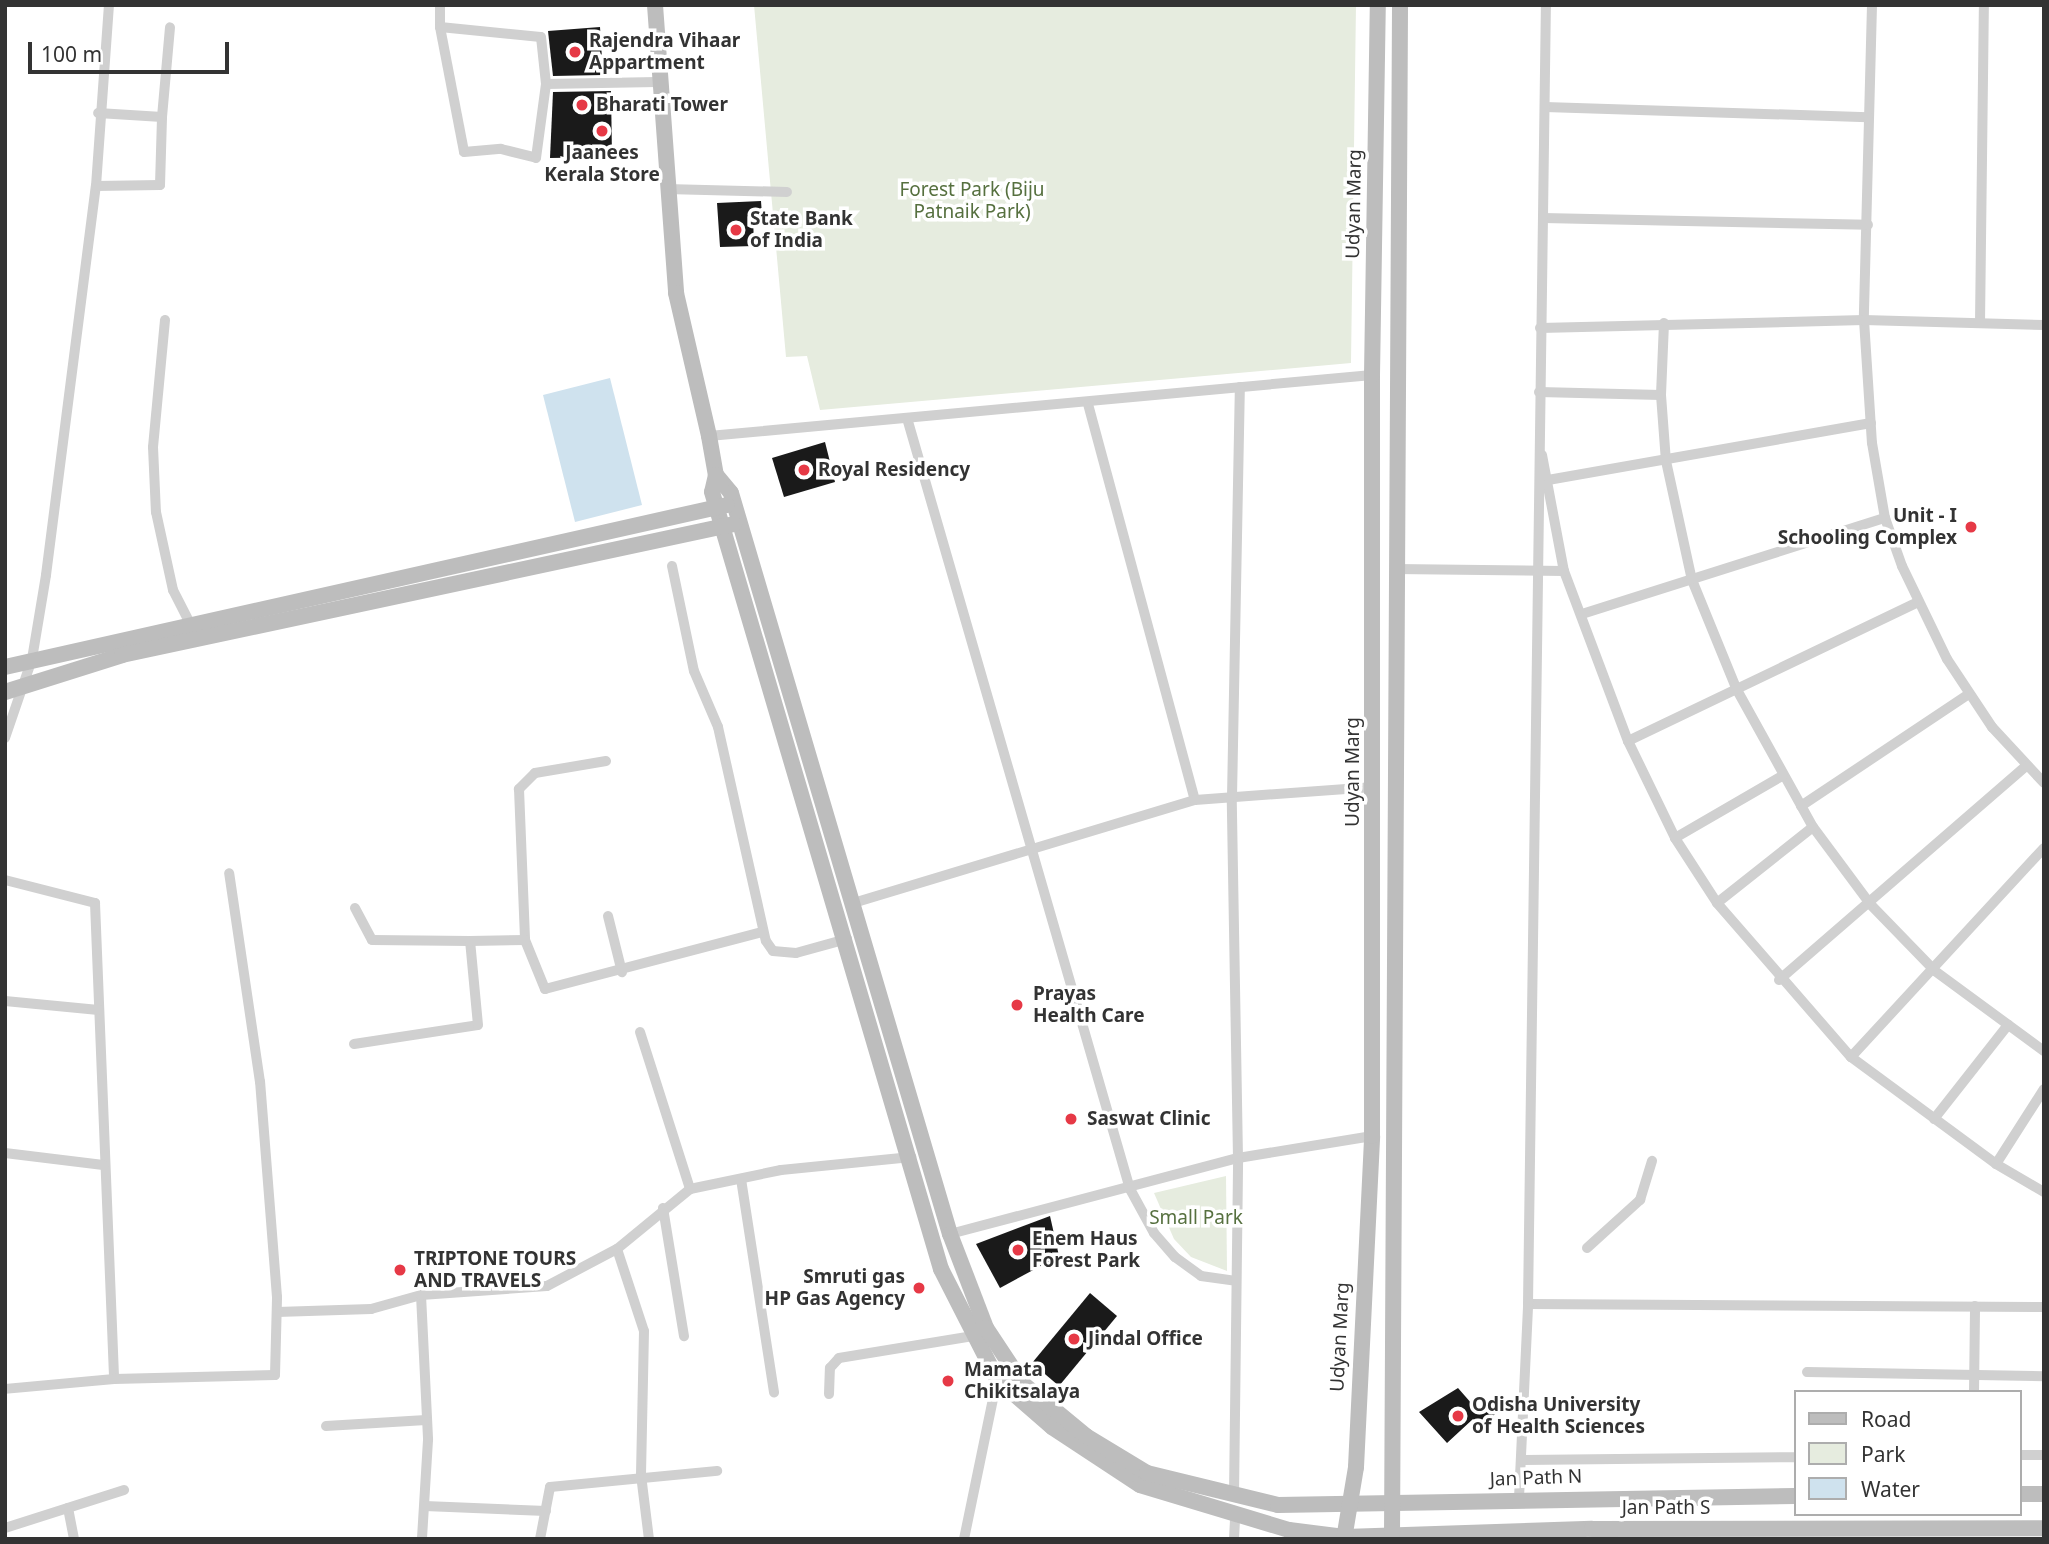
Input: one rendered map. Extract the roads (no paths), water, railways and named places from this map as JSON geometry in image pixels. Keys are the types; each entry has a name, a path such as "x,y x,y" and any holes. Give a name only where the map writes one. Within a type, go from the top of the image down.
{"street":[{"path":"5,738 32,659 96,186 98,113 109,5"},
{"path":"440,5 440,27 464,152 501,149 536,158 546,84 541,37 440,27"},
{"path":"654,5 657,82 676,293 716,475 734,503 732,525 941,1269 980,1334"},
{"name":"Udyan Marg","path":"1345,1538 1350,1506 1372,1136 1372,375 1378,5"},
{"path":"1392,1536 1399,5"},
{"path":"1519,1498 1528,1304 1534,573 1546,5"},
{"path":"1872,5 1864,320 1871,423 1885,518 1918,602 1969,694 2026,766 2044,783"},
{"path":"1980,323 1984,5"},
{"path":"96,186 160,185 162,117 170,27"},
{"path":"546,84 657,82"},
{"path":"1545,107 1868,117"},
{"path":"98,113 162,117"},
{"path":"666,189 787,192"},
{"path":"1543,218 1868,225"},
{"path":"1373,316 1397,316"},
{"path":"165,320 153,447 156,512 173,590 190,624"},
{"path":"1540,328 1864,320 2044,324"},
{"path":"1664,323 1661,395 1666,461 1692,580 1737,690 1782,776 1813,827 1871,905 1935,971 2040,1048 2044,1035"},
{"path":"709,436 1088,404 1372,375"},
{"path":"1234,1496 1238,1158 1232,797 1240,387"},
{"path":"1539,393 1661,395"},
{"path":"1088,404 1195,800"},
{"path":"907,418 1130,1189 1154,1233 1175,1257 1201,1276 1236,1281"},
{"path":"1548,480 1871,423"},
{"path":"1538,435 1564,571 1628,741 1675,838 1717,904 1779,980 1851,1058 1996,1164 2044,1192"},
{"path":"716,475 712,492 718,508 732,525 980,1334"},
{"path":"5,692 25,683 122,655 390,589 431,572 734,503"},
{"path":"1582,614 1885,518"},
{"path":"5,667 190,624 390,589 443,586 732,525"},
{"path":"672,566 694,671 718,727 762,932 779,953 847,939"},
{"path":"1395,569 1534,573 1564,571"},
{"path":"1628,741 1918,602"},
{"path":"1801,806 1969,694"},
{"path":"606,761 535,773 521,782 525,940 545,989 622,972 762,932"},
{"path":"1779,980 1871,905 2026,766"},
{"path":"1675,838 1782,776"},
{"path":"850,904 1195,800 1374,787"},
{"path":"1717,904 1813,827"},
{"path":"1851,1058 1935,971 2044,848"},
{"path":"5,1390 114,1380 275,1375 277,1312 260,1082 229,873"},
{"path":"5,880 95,903 103,1165 114,1380"},
{"path":"355,908 372,940 525,940"},
{"path":"608,916 622,972"},
{"path":"354,1044 478,1025 470,941"},
{"path":"5,1001 99,1010"},
{"path":"1934,1119 2008,1025"},
{"path":"640,1032 690,1189"},
{"path":"1996,1164 2044,1089"},
{"path":"950,1234 1130,1189 1238,1158 1372,1136"},
{"path":"5,1153 103,1165"},
{"path":"277,1312 371,1309 421,1295 547,1286 573,1277 617,1249 690,1189 781,1170 911,1157"},
{"path":"1587,1248 1640,1200 1652,1161"},
{"path":"741,1179 774,1392"},
{"path":"663,1209 684,1336"},
{"path":"617,1249 644,1331 642,1475 649,1539"},
{"path":"421,1295 426,1420 422,1539"},
{"path":"1528,1304 2044,1307"},
{"path":"1974,1390 1975,1306"},
{"path":"829,1394 830,1368 839,1357 980,1334"},
{"name":"Jan Path N","path":"980,1334 1023,1384 1095,1442 1147,1473 1278,1505 1392,1506 1519,1498 1794,1496"},
{"name":"Jan Path S","path":"980,1334 997,1379 1052,1427 1140,1485 1235,1517 1289,1530 1345,1538 1592,1534 1996,1533 2044,1528"},
{"path":"1807,1372 2044,1376"},
{"path":"964,1539 997,1379"},
{"path":"326,1426 426,1420"},
{"path":"2021,1455 2044,1455"},
{"path":"1521,1460 1794,1457"},
{"path":"540,1539 550,1487 642,1475 717,1471"},
{"path":"5,1528 124,1490"},
{"path":"2021,1494 2044,1494"},
{"path":"425,1506 545,1511"},
{"path":"68,1508 74,1539"},
{"path":"1234,1539 1235,1517"}],"water":[{"path":"610,378 642,505 575,522 543,395"}],"place":[{"name":"Rajendra Vihaar Appartment","path":"575,52"},
{"name":"Bharati Tower","path":"582,105"},
{"name":"Jaanees Kerala Store","path":"602,131"},
{"name":"State Bank of India","path":"736,230"},
{"name":"Royal Residency","path":"804,470"},
{"name":"Unit - I Schooling Complex","path":"1971,527"},
{"name":"Prayas Health Care","path":"1017,1005"},
{"name":"Saswat Clinic","path":"1071,1119"},
{"name":"Enem Haus Forest Park","path":"1018,1250"},
{"name":"TRIPTONE TOURS AND TRAVELS","path":"400,1270"},
{"name":"Smruti gas HP Gas Agency","path":"919,1288"},
{"name":"Jindal Office","path":"1074,1339"},
{"name":"Mamata Chikitsalaya","path":"948,1381"},
{"name":"Odisha University of Health Sciences","path":"1458,1416"}],"park label":[{"name":"Forest Park (Biju Patnaik Park)","path":"972,201"},
{"name":"Small Park","path":"1196,1218"}]}
